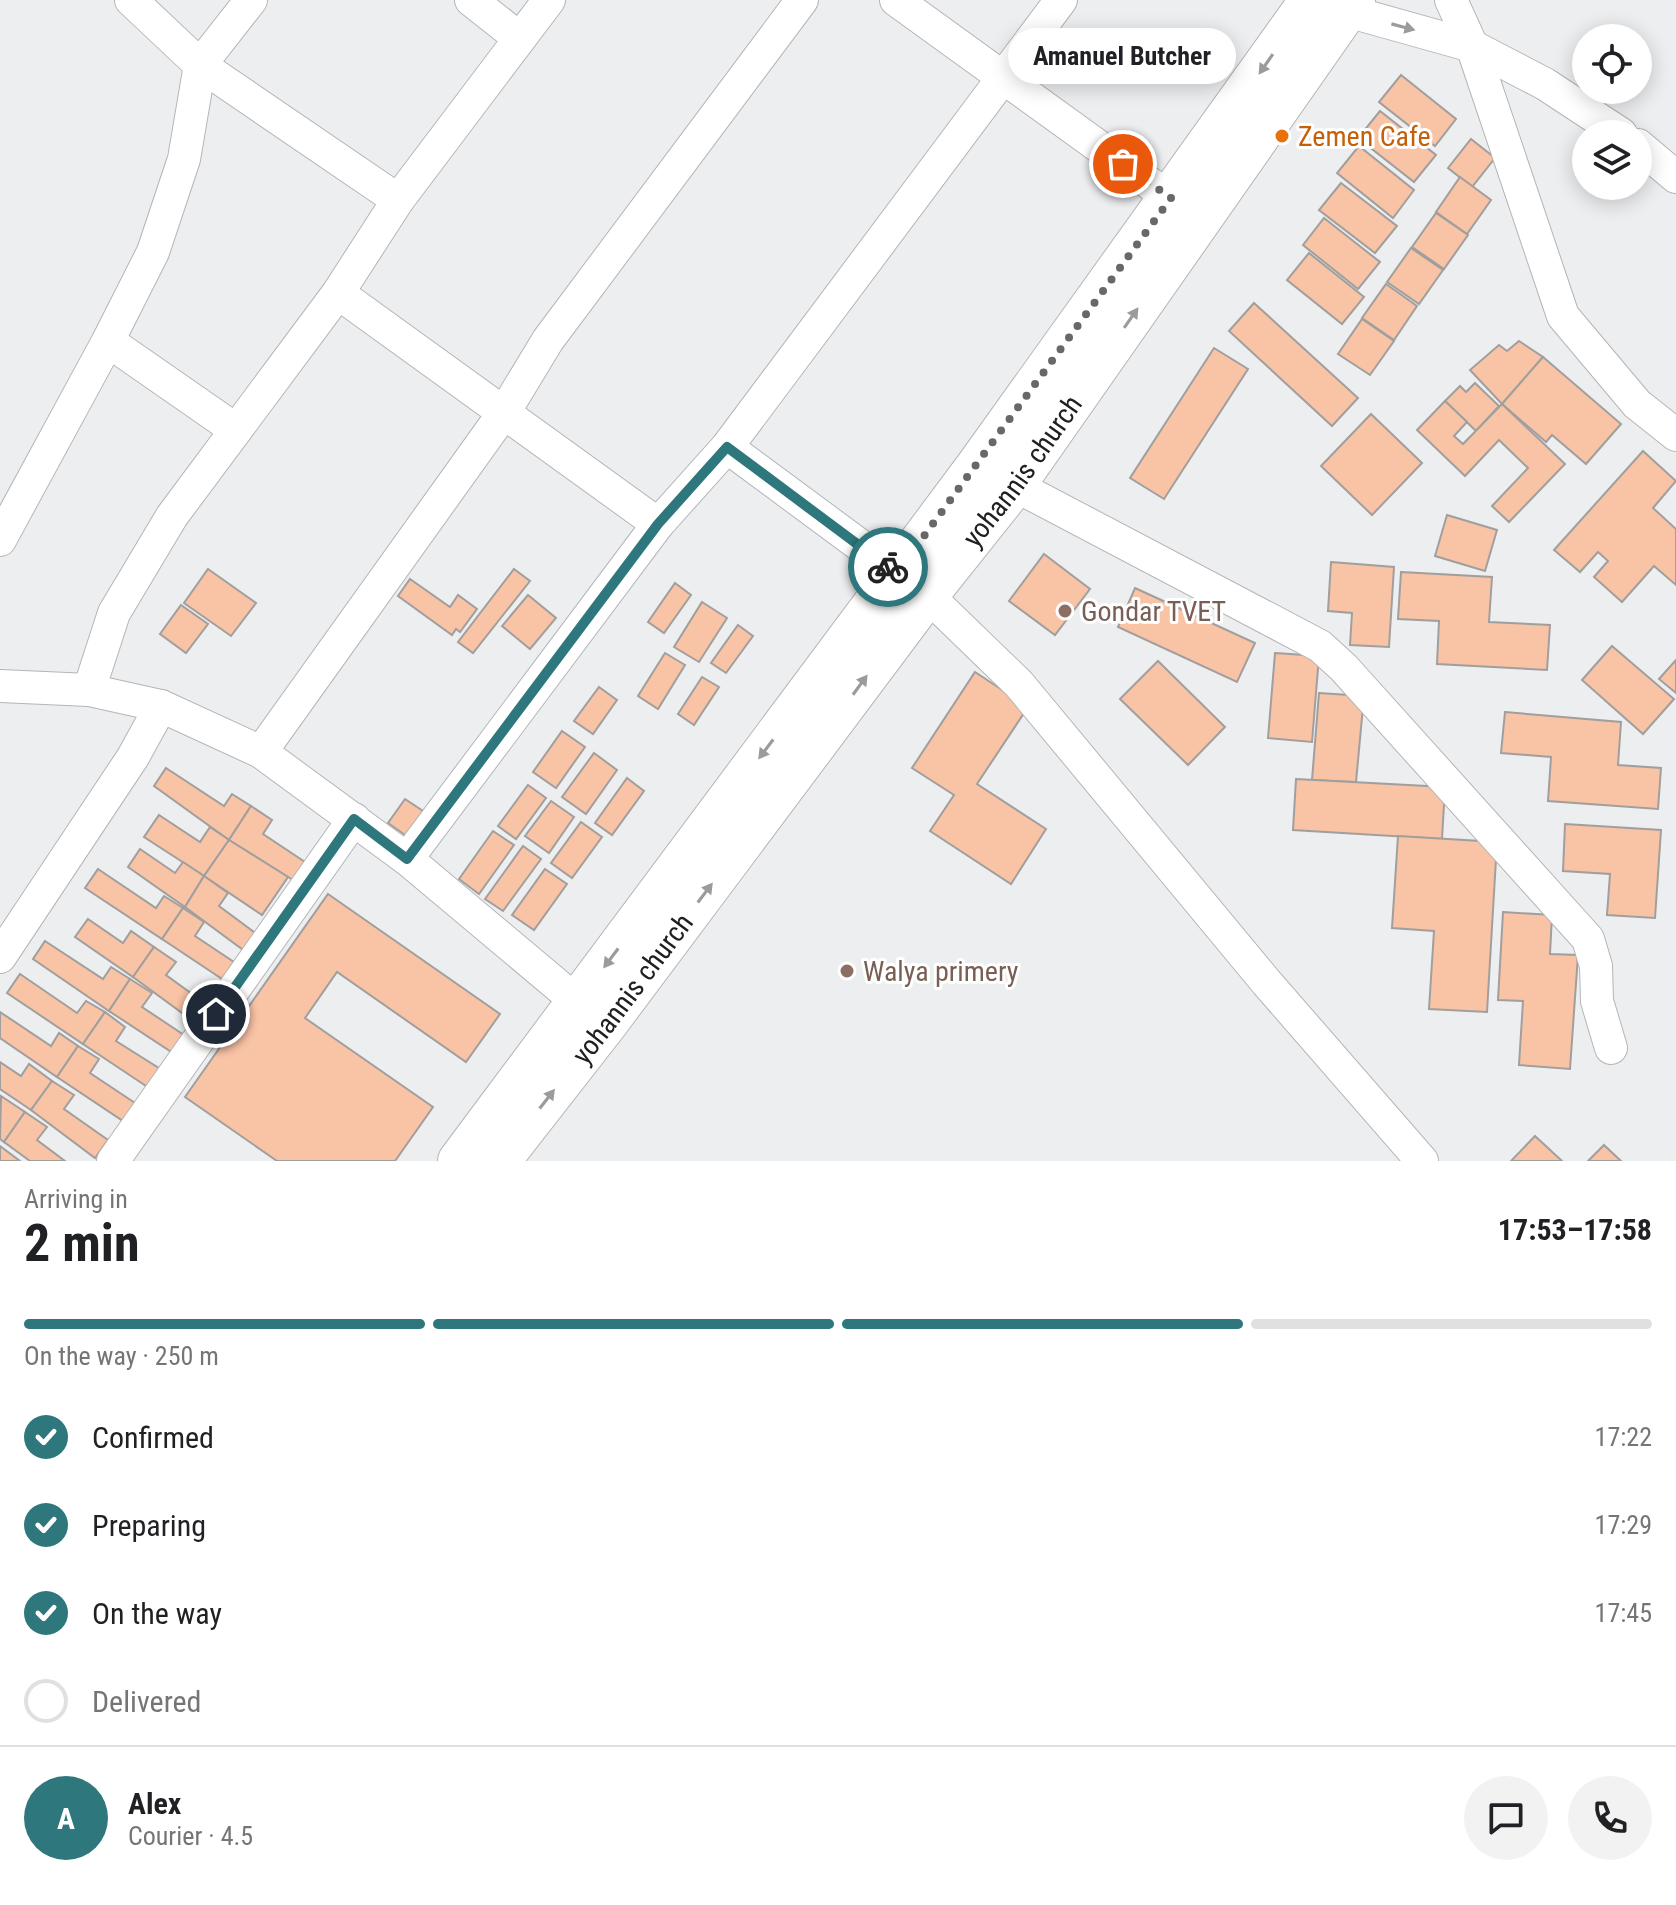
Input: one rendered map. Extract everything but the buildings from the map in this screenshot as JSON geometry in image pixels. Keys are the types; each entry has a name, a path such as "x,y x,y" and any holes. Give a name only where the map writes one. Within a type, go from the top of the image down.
{"street":[{"path":"131,0 200,65 398,200"},
{"path":"0,540 153,252 184,159 200,65 251,0"},
{"path":"471,0 519,38"},
{"path":"89,690 114,613 172,516 338,293 398,200 549,0"},
{"path":"261,752 505,411 548,340 802,0"},
{"path":"896,0 1185,209"},
{"path":"407,859 658,524 727,447 1061,0"},
{"path":"1451,0 1472,46 1563,316 1637,404 1676,435"},
{"path":"459,1161 591,1014 912,584 978,465 1086,347 1336,3 1472,46 1545,84 1600,120"},
{"path":"1652,157 1676,177"},
{"path":"338,293 658,524"},
{"path":"108,341 236,430"},
{"name":"yohannis church","path":"912,584 1013,487 1086,347"},
{"path":"727,447 912,584 1019,684 1257,972 1422,1161"},
{"path":"978,465 1013,487 1320,646 1344,668 1588,939 1596,966 1597,1001 1611,1048"},
{"path":"0,686 89,690 161,706 261,752 407,859 591,1014"},
{"path":"0,957 133,757 161,706"},
{"path":"113,1161 354,819"},
{"name":"yohannis church","path":"499,1161 591,1014"}],"way so far":[{"path":"888,567 897,573 1171,198 1123,164"}],"place":[{"name":"Zemen Cafe","path":"1282,136"},
{"name":"Amanuel Butcher","path":"1123,164"},
{"name":"Gondar TVET","path":"1065,611"},
{"name":"Walya primery","path":"847,971"}],"route":[{"path":"216,1014 354,819 407,859 658,524 727,447 888,567"}]}
